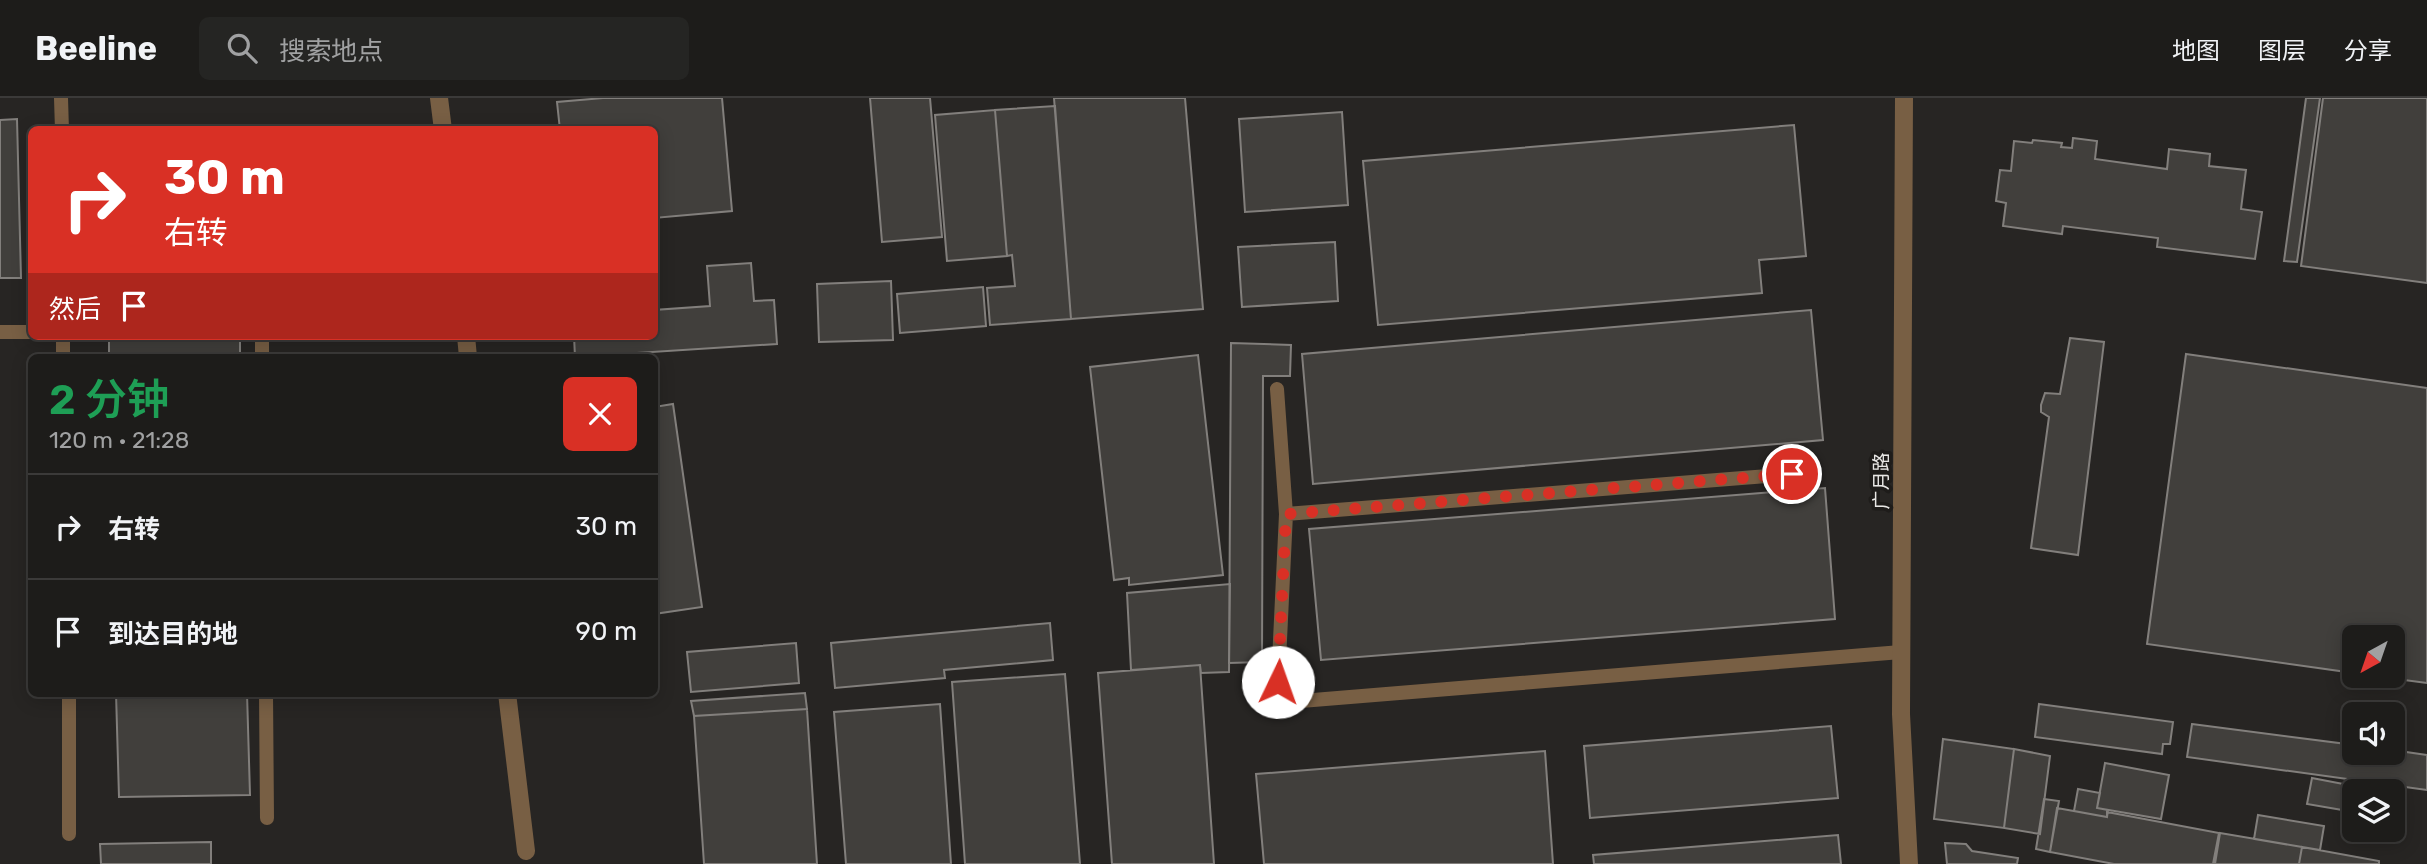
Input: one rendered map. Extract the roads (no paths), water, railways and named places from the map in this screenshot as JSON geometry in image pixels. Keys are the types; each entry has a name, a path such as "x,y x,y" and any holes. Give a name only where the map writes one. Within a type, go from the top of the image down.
{"street":[{"path":"439,98 442,126"},
{"name":"广月路","path":"1904,98 1901,714 1909,864"},
{"path":"507,697 526,851"}],"lane":[{"path":"61,98 62,126"},
{"path":"0,332 28,332"},
{"path":"1277,389 1286,514 1278,682 1301,701 1901,652"},
{"path":"1286,514 1792,474"},
{"path":"69,697 69,834"},
{"path":"266,697 267,818"}]}
